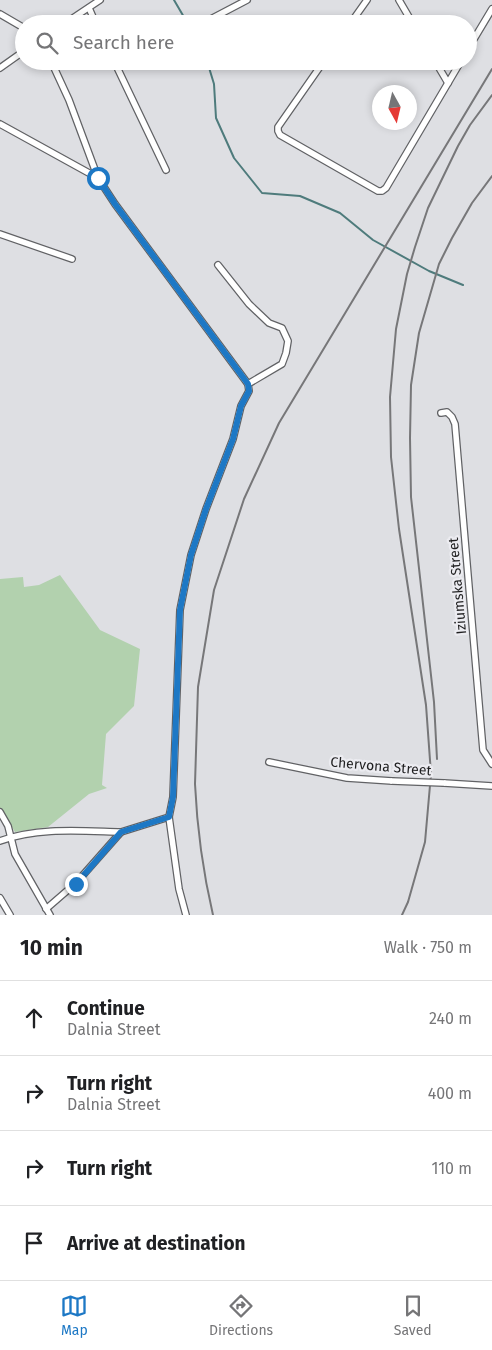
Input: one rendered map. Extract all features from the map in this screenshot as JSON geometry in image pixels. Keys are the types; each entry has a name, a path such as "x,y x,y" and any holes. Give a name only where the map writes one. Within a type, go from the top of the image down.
{"street":[{"path":"78,15 100,0"},
{"path":"219,15 247,0"},
{"path":"356,15 367,0"},
{"path":"399,0 408,15"},
{"path":"89,8 92,15"},
{"path":"477,34 492,9"},
{"path":"0,14 15,23"},
{"path":"0,68 15,57"},
{"path":"55,70 69,100 98,178 115,204 248,384 249,391 241,406 233,439 206,509 191,555 180,610 173,797 169,817 179,889 186,915"},
{"path":"118,70 166,170"},
{"path":"318,70 278,127 278,131 280,135 378,191 386,188 456,70"},
{"path":"441,70 448,83"},
{"path":"0,124 98,178"},
{"path":"0,234 72,259"},
{"path":"218,265 249,304 269,323 282,328 288,341 282,364 248,384"},
{"name":"Iziumska Street","path":"441,413 447,412 455,424 483,750 492,764"},
{"name":"Chervona Street","path":"269,762 347,778 492,786"},
{"path":"0,812 8,826 15,854 50,915"},
{"path":"0,841 11,837 49,831 121,832 169,817"},
{"path":"46,908 76,884 121,832"},
{"path":"0,898 10,915"}],"green space":[{"path":"60,575 100,630 140,649 134,706 106,734 102,785 107,788 89,794 48,827 15,832 0,808 0,579 23,577 24,587 39,585"}],"waterway":[{"path":"174,0 183,15"},
{"path":"210,70 214,84 216,118 234,158 262,193 300,196 340,213 373,240 429,271 463,285"}],"railway":[{"path":"213,915 203,866 196,800 198,687 214,590 244,499 279,423 492,69"},
{"path":"402,915 408,902 425,842 431,774 426,705 399,529 391,457 390,397 396,329 407,274 428,208 458,146 470,125 492,95"},
{"path":"437,759 434,702 411,497 411,385 419,333 439,264 472,203 492,176"}],"route":[{"path":"76,884 121,832 169,817 173,797 180,610 191,555 206,509 233,439 241,406 249,391 248,384 115,204 98,178"}]}
